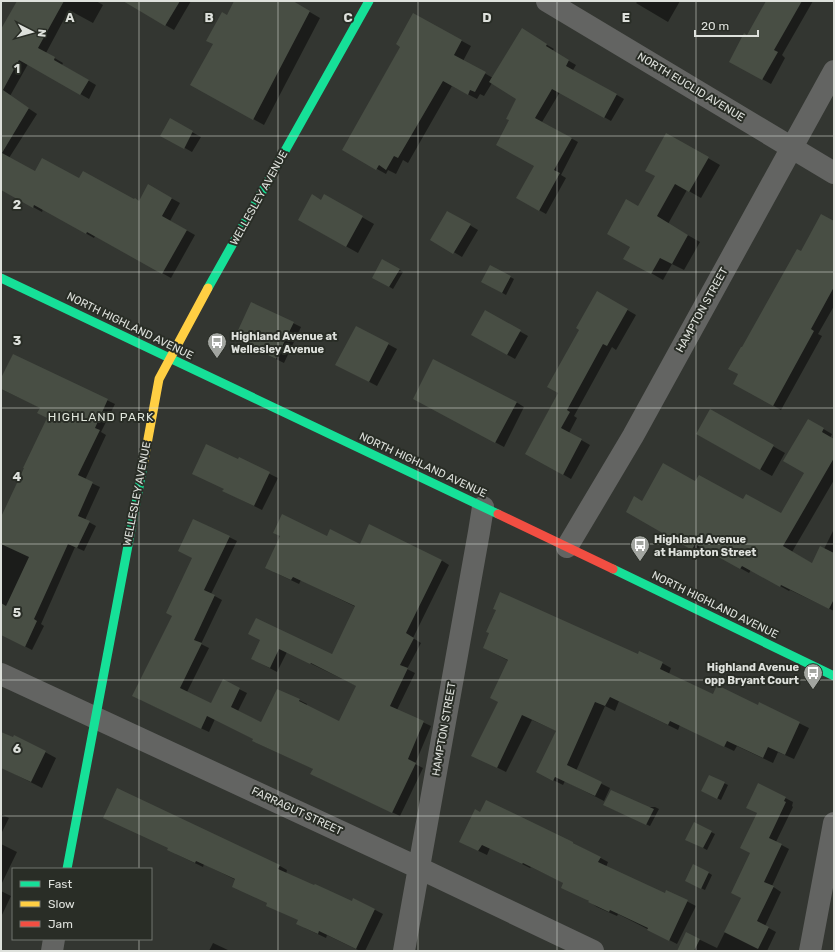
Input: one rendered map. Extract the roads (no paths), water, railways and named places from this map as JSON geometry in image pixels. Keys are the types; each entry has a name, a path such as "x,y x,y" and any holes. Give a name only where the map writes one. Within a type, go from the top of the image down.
{"street":[{"name":"WELLESLEY AVENUE","path":"67,868 159,379 369,1"},
{"name":"NORTH EUCLID AVENUE","path":"547,1 834,173"},
{"name":"HAMPTON STREET","path":"567,546 633,436 834,71"},
{"name":"NORTH HIGHLAND AVENUE","path":"1,278 567,546 834,676"},
{"name":"HAMPTON STREET","path":"404,951 483,507"},
{"name":"FARRAGUT STREET","path":"1,674 419,868 593,951"},
{"path":"810,951 834,823"},
{"path":"52,951 54,940"}],"place":[{"name":"Highland Avenue at Wellesley Avenue","path":"217,359"},
{"name":"Highland Avenue at Hampton Street","path":"640,562"},
{"name":"Highland Avenue opp Bryant Court","path":"813,690"}],"district":[{"name":"HIGHLAND PARK","path":"101,417"}]}
